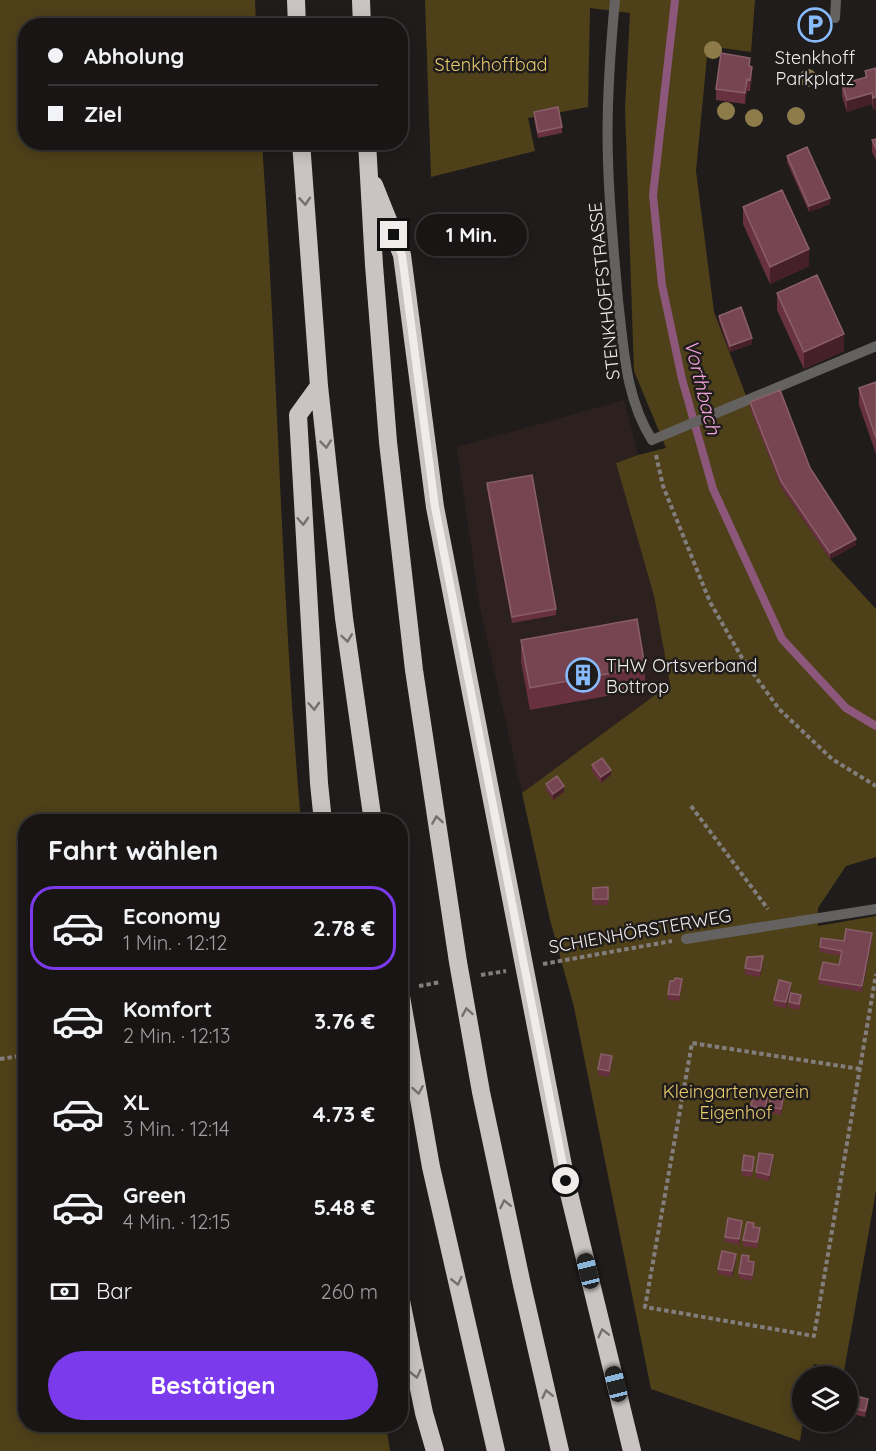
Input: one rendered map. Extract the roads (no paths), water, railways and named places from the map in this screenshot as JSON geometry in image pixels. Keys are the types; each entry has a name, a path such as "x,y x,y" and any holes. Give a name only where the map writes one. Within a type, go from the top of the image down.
{"highway":[{"path":"296,0 297,18"},
{"path":"361,0 362,18"},
{"path":"302,150 319,386 344,618 372,814"},
{"path":"368,150 388,442 414,670 458,963 481,1092 519,1274 560,1451"},
{"path":"369,173 402,255 435,507 566,1181 632,1451"},
{"path":"319,386 298,415 318,783 322,814"},
{"path":"408,1003 431,1167 496,1451"},
{"path":"408,1335 424,1413 435,1451"},
{"path":"422,1451 424,1413"}],"lane":[{"name":"STENKHOFFSTRASSE","path":"615,0 609,63 608,158 612,242 624,356 633,402 652,440 876,346"},
{"path":"835,18 836,0"},
{"name":"SCHIENHÖRSTERWEG","path":"686,939 876,909"}],"waterway":[{"name":"Vorthbach","path":"675,0 653,195 662,285 682,379 713,489 782,639 846,708 876,726"}],"place":[{"name":"Stenkhoff Parkplatz","path":"815,25"},
{"name":"THW Ortsverband Bottrop","path":"583,675"}],"park label":[{"name":"Stenkhoffbad","path":"491,64"},
{"name":"Kleingartenverein Eigenhof","path":"736,1101"}]}
